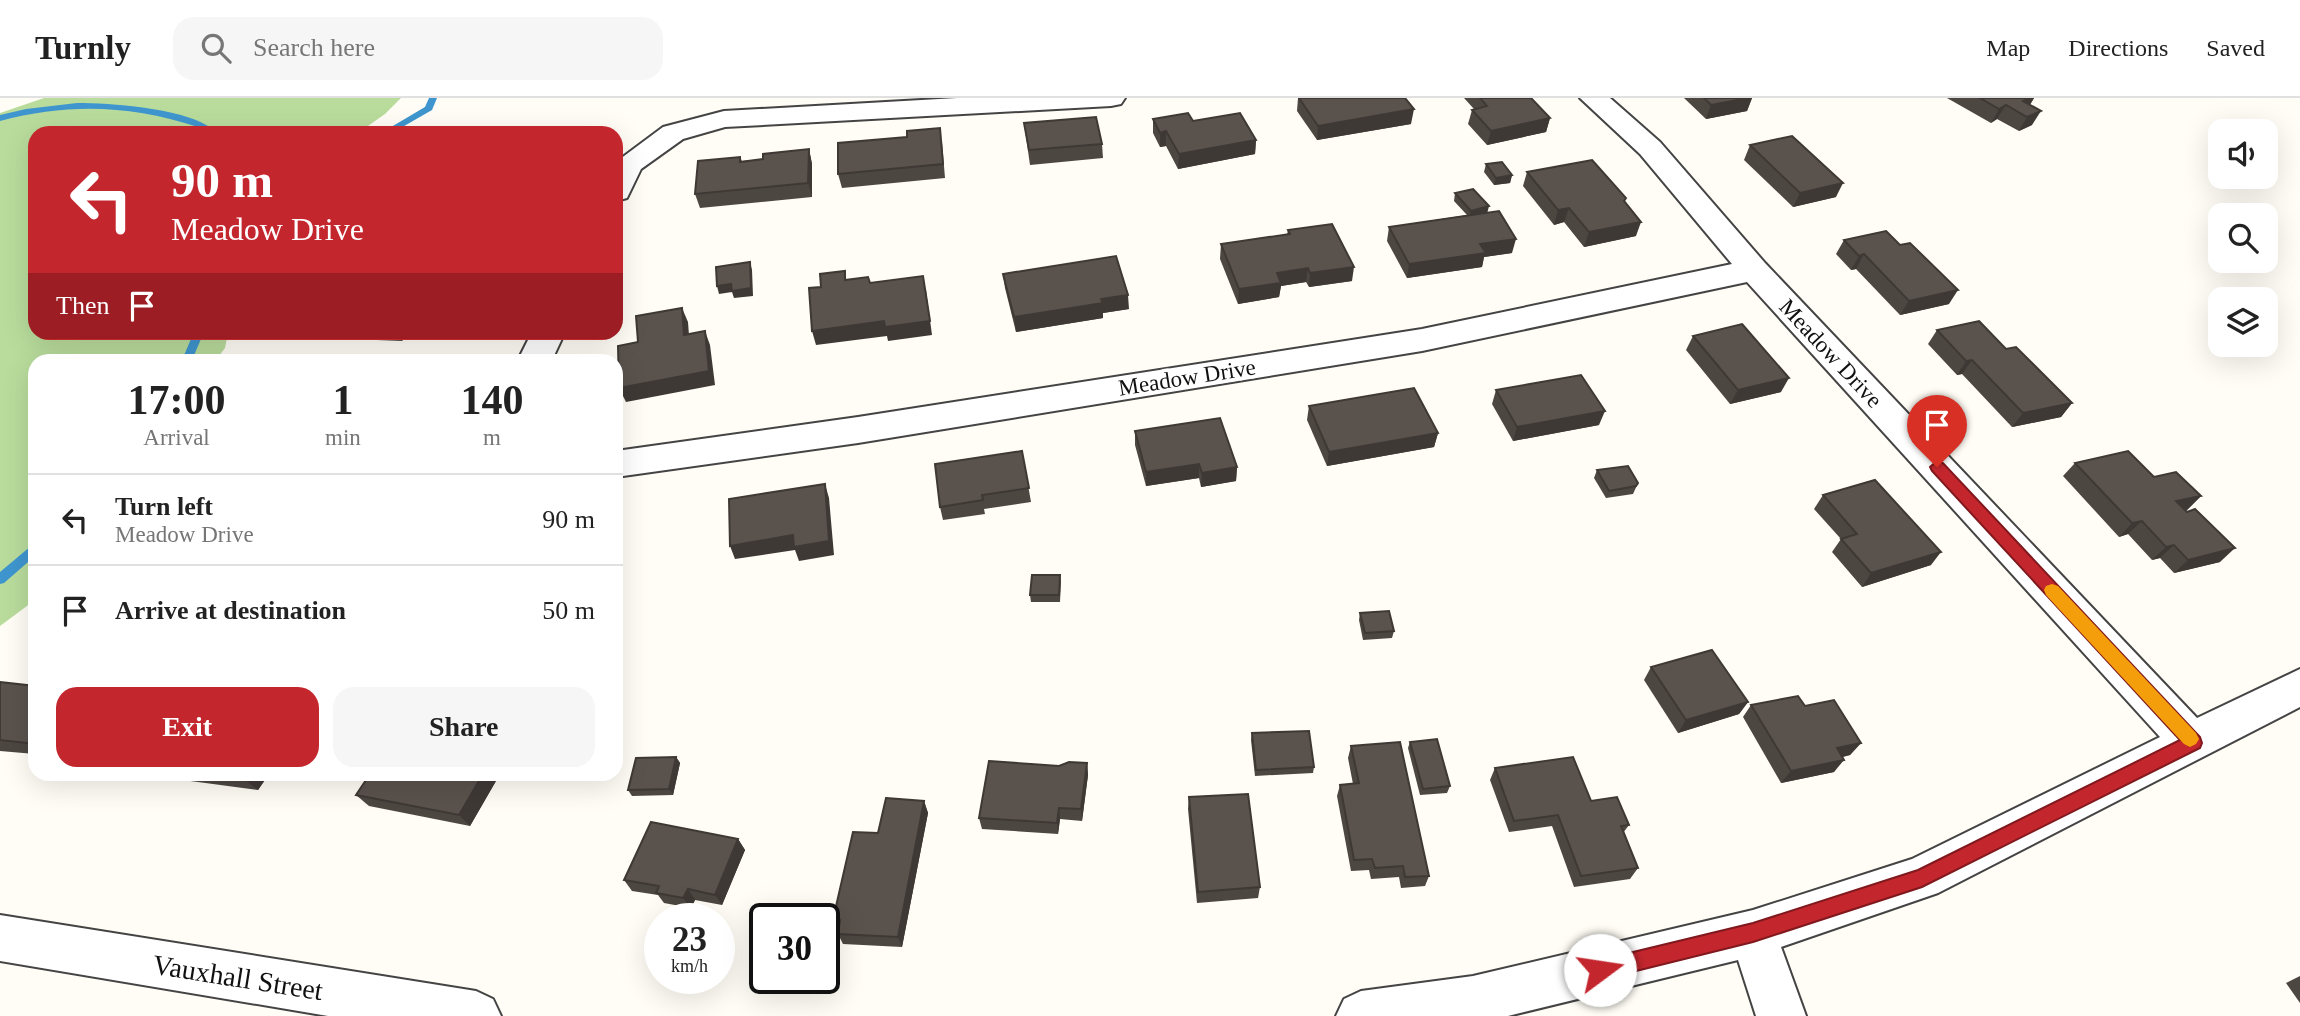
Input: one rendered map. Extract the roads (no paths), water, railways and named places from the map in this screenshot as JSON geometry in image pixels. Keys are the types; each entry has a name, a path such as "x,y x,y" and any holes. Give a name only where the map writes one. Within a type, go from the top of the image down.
{"street":[{"path":"623,177 629,164 673,133 724,119 1111,98"},
{"name":"Meadow Drive","path":"1594,98 1650,148 1754,270 2193,743"},
{"name":"Meadow Drive","path":"623,463 872,428 1422,340 1754,270"},
{"path":"1361,1016 1473,1000 1753,933 1922,878 2300,687"},
{"path":"1753,933 1781,1016"},
{"name":"Vauxhall Street","path":"0,938 476,1016"}],"waterway":[{"path":"398,126 429,108 433,98"},
{"path":"0,118 52,107 77,105 152,112 203,126"},
{"path":"190,354 196,340"},
{"path":"0,579 28,555"}]}
